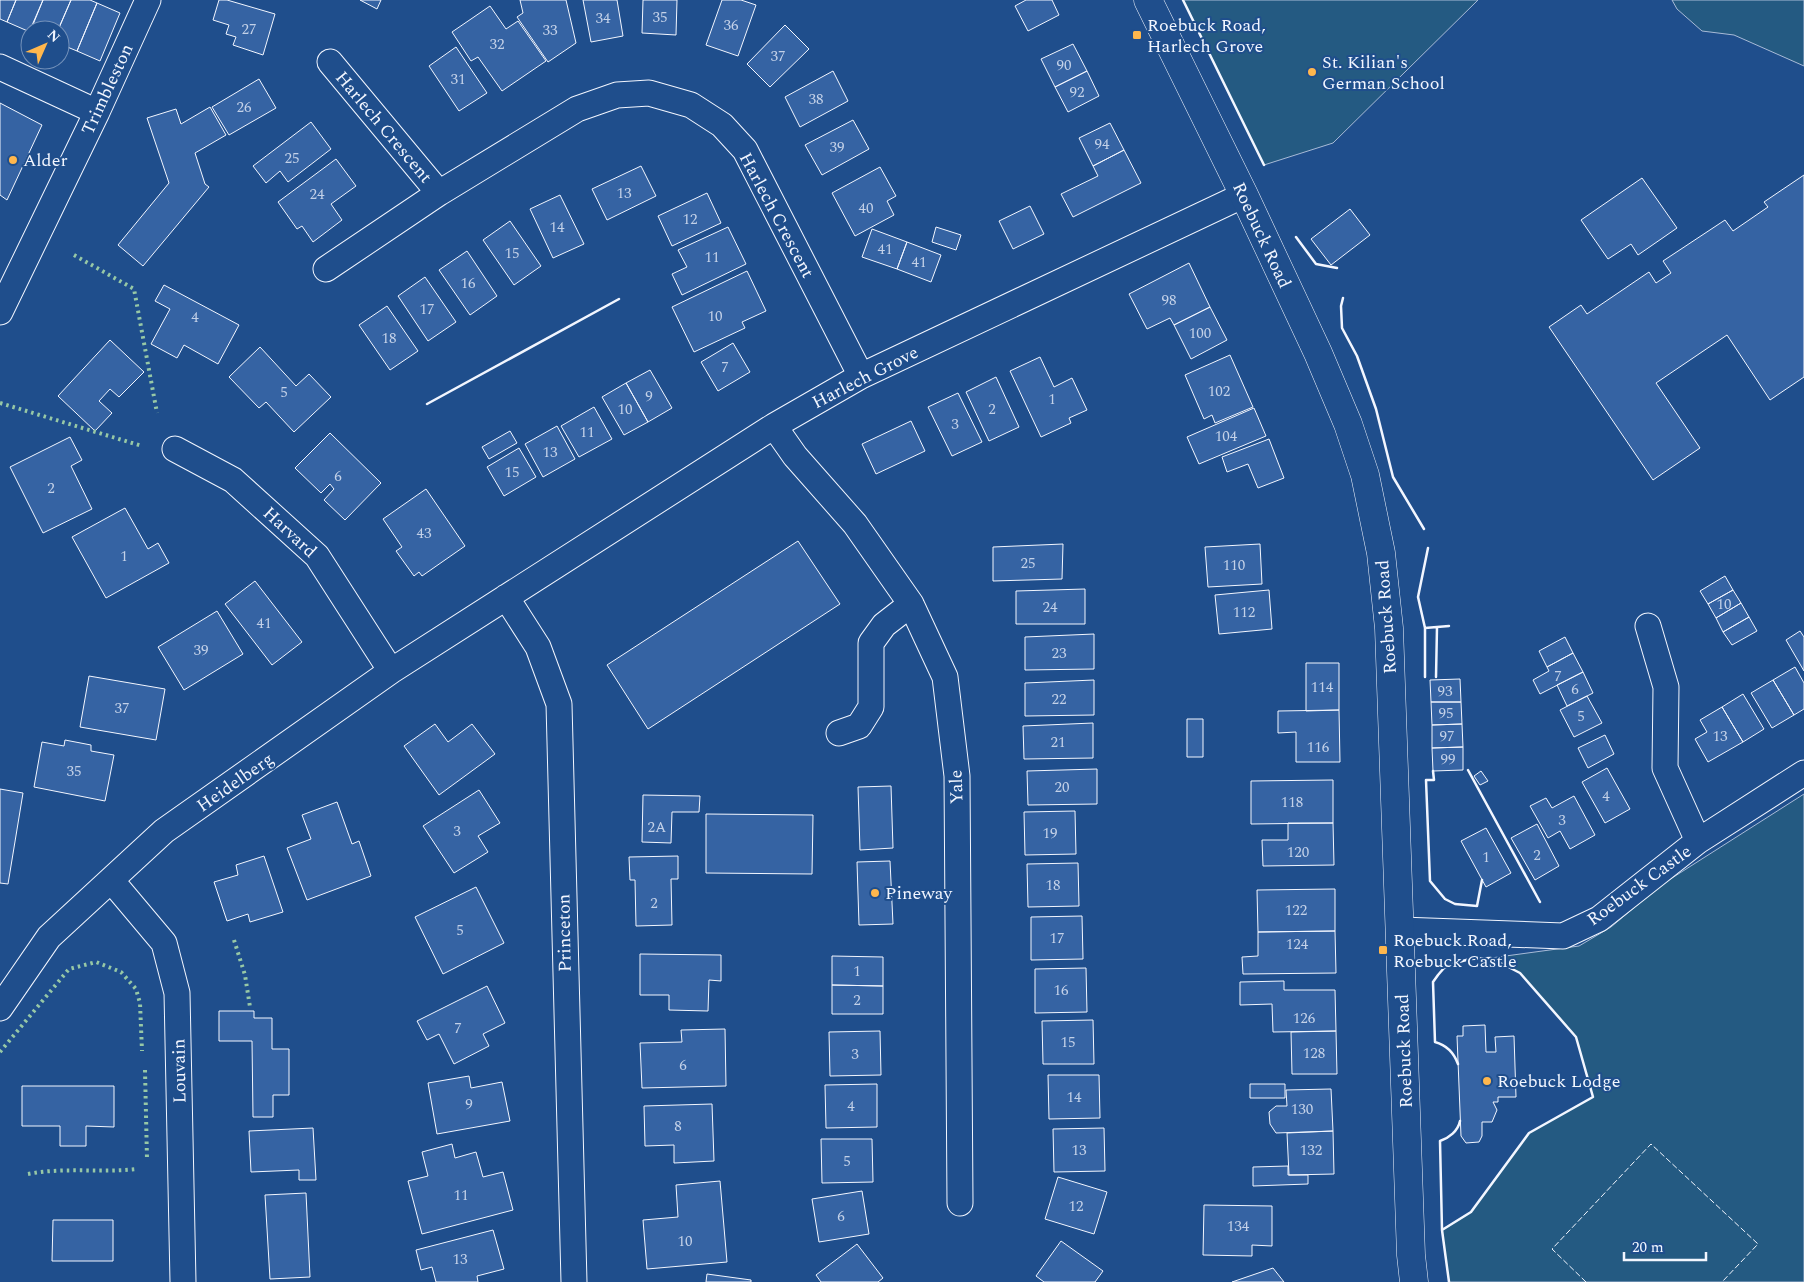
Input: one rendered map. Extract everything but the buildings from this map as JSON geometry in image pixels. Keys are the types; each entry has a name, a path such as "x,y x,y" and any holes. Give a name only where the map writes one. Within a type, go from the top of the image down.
{"street":[{"name":"Trimbleston","path":"0,312 97,112 148,0"},
{"name":"Roebuck Road","path":"1148,0 1244,195 1318,353 1348,424 1365,475 1381,553 1389,628 1401,930 1410,1246 1414,1282"},
{"name":"Harlech Crescent","path":"330,62 439,193"},
{"path":"0,67 97,112"},
{"name":"Harlech Crescent","path":"326,269 439,193 577,108 618,95 649,93 692,105 722,125 745,150 861,376"},
{"name":"Harlech Grove","path":"506,597 774,426 861,376 1244,195"},
{"name":"Yale","path":"774,426 795,456 855,524 911,604 945,677 957,776 960,1204"},
{"name":"Harvard","path":"175,449 233,480 317,556 391,671"},
{"name":"Heidelberg","path":"0,1008 49,938 164,831 391,671 506,597"},
{"name":"Princeton","path":"506,597 538,647 559,704 574,1282"},
{"path":"839,733 859,726 871,707 871,642 884,625 911,604"},
{"name":"Roebuck Castle","path":"1648,626 1666,687 1665,768 1698,842"},
{"name":"Roebuck Castle","path":"1401,930 1563,936 1600,919 1698,842 1804,773"},
{"name":"Louvain","path":"111,880 164,943 177,993 184,1282"}],"shaded area":[{"name":"St. Kilian's German School","path":"1183,0 1478,0 1333,143 1264,165"},
{"path":"1672,0 1804,0 1804,66 1734,35 1702,31 1677,9"},
{"path":"1804,794 1804,1282 1449,1282 1442,1230 1471,1212 1529,1133 1593,1097 1576,1037 1520,973 1491,958 1579,946 1611,927 1661,885"}],"hedge":[{"path":"74,255 134,289 157,413"},
{"path":"0,403 142,446"},
{"path":"234,940 245,975 250,1007"},
{"path":"0,1052 69,969 96,962 121,972 136,989 140,1003 142,1051"},
{"path":"145,1070 147,1159"},
{"path":"28,1174 55,1171 137,1169"}],"fence":[{"path":"1586,1282 1552,1249 1651,1144 1758,1244 1722,1282"}],"wall":[{"path":"1183,0 1264,165"},
{"path":"1296,237 1316,264 1337,268"},
{"path":"1343,298 1341,306 1342,328 1357,356 1376,409 1393,477 1424,529"},
{"path":"427,404 619,299"},
{"path":"1425,677 1425,628 1418,597 1428,548"},
{"path":"1425,628 1449,626"},
{"path":"1436,677 1437,627"},
{"path":"1468,770 1540,902"},
{"path":"1433,771 1434,780 1426,780 1430,881 1445,899 1455,904 1477,906 1482,880"},
{"path":"1442,1230 1471,1212 1529,1133 1593,1097 1576,1037 1520,973 1491,958 1470,959 1455,963 1444,968 1433,982 1435,1042 1449,1050 1458,1064"},
{"path":"1449,1282 1442,1230 1440,1141 1453,1134 1460,1121"}],"place":[{"name":"Roebuck Road, Harlech Grove","path":"1137,35"},
{"name":"St. Kilian's German School","path":"1312,72"},
{"name":"Alder","path":"13,160"},
{"name":"Pineway","path":"875,893"},
{"name":"Roebuck Road, Roebuck Castle","path":"1383,950"},
{"name":"Roebuck Lodge","path":"1487,1081"}]}
